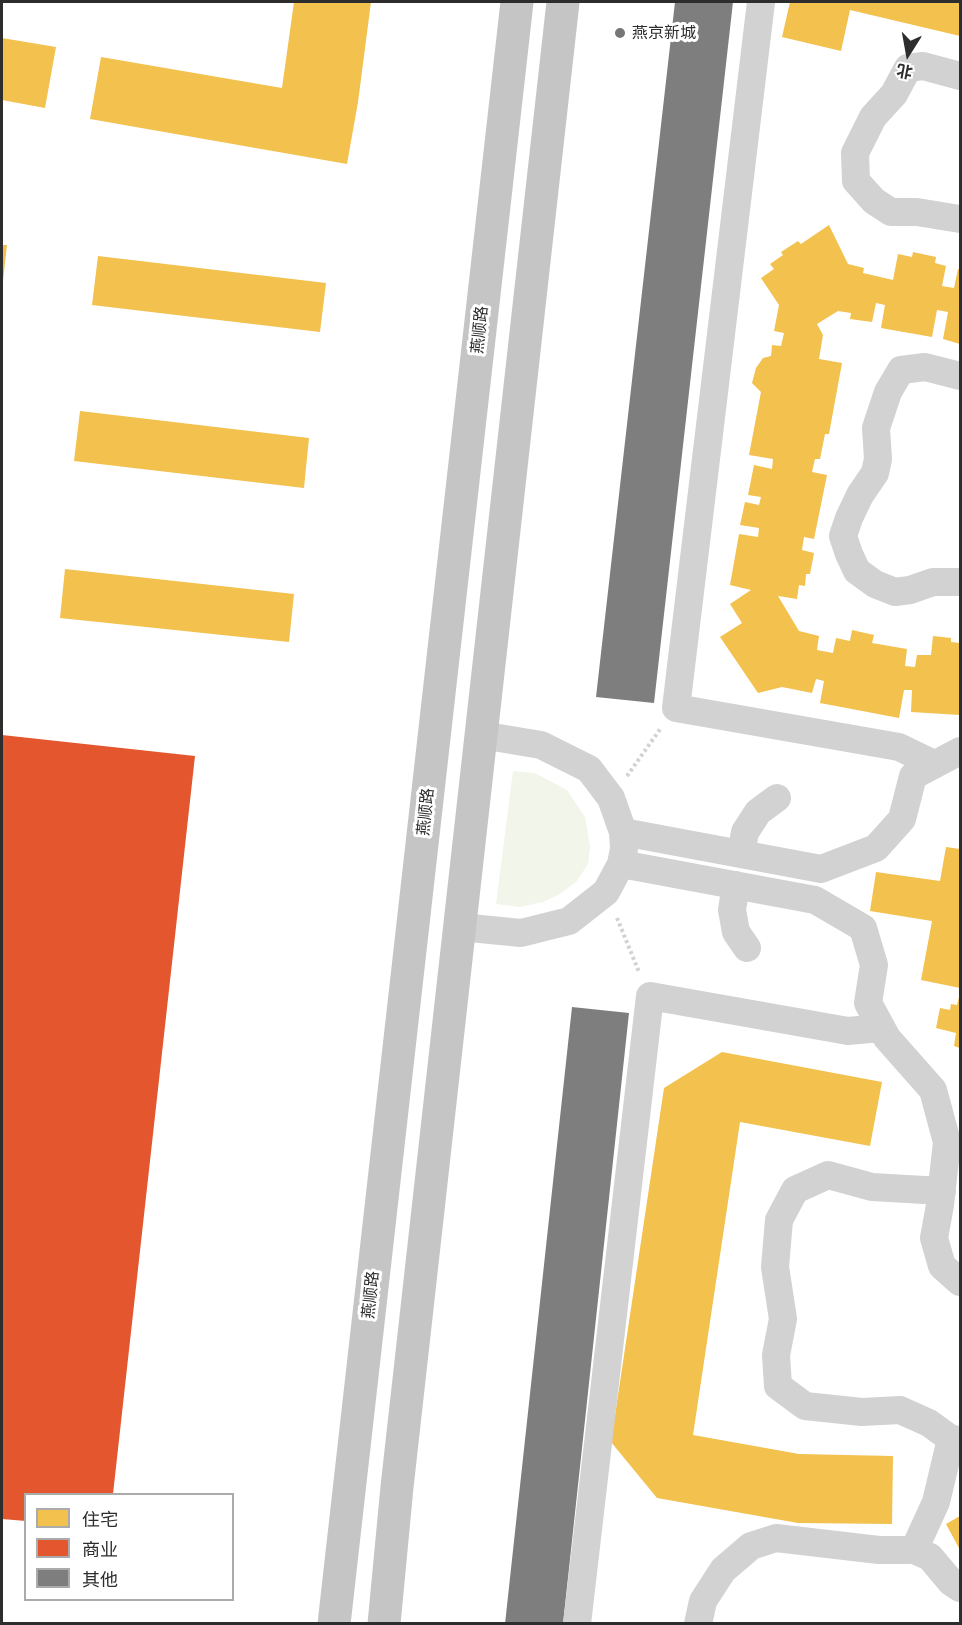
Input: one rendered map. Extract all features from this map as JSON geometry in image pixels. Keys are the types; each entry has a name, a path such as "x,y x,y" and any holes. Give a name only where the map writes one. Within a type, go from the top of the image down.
{"main road":[{"name":"燕顺路","path":"334,1623 517,2"},
{"path":"384,1623 397,1487 563,2"}],"lane":[{"path":"761,2 676,708 899,747 934,764"},
{"path":"960,76 922,66 908,68 894,94 873,117 855,153 856,181 874,201 891,212 918,212 960,219"},
{"path":"960,376 925,367 901,370 888,392 876,428 878,459 875,472 860,495 843,536 857,571 875,584 895,592 910,590 933,582 960,582"},
{"path":"460,927 521,933 569,921 606,892 621,864 624,849 623,832 611,798 590,769 541,745 481,735"},
{"path":"623,832 821,869 876,848 903,819 913,776 960,751"},
{"path":"741,854 745,832 758,812 777,798"},
{"path":"621,864 815,900 863,928 874,965 868,1003 886,1038 933,1090 949,1101 942,1191 934,1238 942,1266 960,1282"},
{"path":"815,900 821,869"},
{"path":"736,885 732,910 736,932 747,948"},
{"path":"577,1623 650,996 848,1031 881,1028"},
{"path":"914,1550 936,1502 956,1439 900,1410 862,1412 805,1406 778,1386 777,1354 783,1319 775,1267 779,1220 795,1190 828,1175 872,1187 942,1191"},
{"path":"698,1623 703,1601 723,1570 751,1546 776,1538 879,1550 914,1550 930,1557 951,1582 960,1588"}],"path":[{"path":"611,798 676,708"},
{"path":"606,892 650,996"}],"shaded area":[{"path":"513,771 535,773 567,790 585,817 590,846 588,864 577,881 560,894 543,902 520,907 496,904"}],"building: 住宅":[{"path":"294,2 371,2 347,164 90,119 101,57 282,88"},
{"path":"790,2 960,2 960,36 850,10 841,51 782,37"},
{"path":"2,38 56,47 45,108 2,100"},
{"path":"829,225 848,264 864,268 863,273 893,280 898,254 912,257 913,252 936,257 935,263 946,266 942,286 954,288 958,269 960,269 960,344 943,339 948,312 937,310 932,337 881,328 885,305 876,303 872,322 850,319 851,313 838,311 817,324 823,335 819,359 842,363 829,434 825,434 820,459 815,459 812,472 827,475 814,539 804,537 802,550 814,553 810,574 806,574 805,586 799,585 797,599 778,596 799,631 819,636 817,650 833,653 836,638 850,641 852,630 874,635 872,643 907,649 905,666 915,667 917,655 931,655 933,636 951,638 951,642 960,643 960,715 911,712 912,690 904,690 899,718 820,703 824,681 816,679 812,693 782,687 758,693 720,637 742,623 730,604 751,590 730,585 739,534 758,537 759,528 740,525 745,502 759,505 761,497 748,495 754,465 772,469 773,459 749,455 761,392 752,383 756,368 763,358 771,356 772,345 781,346 784,333 774,331 779,305 761,278 774,269 770,264 783,255 781,252 798,241 801,244"},
{"path":"2,245 7,245 3,281 2,281"},
{"path":"98,256 326,283 320,332 92,305"},
{"path":"80,411 309,438 304,488 74,461"},
{"path":"65,569 294,594 289,642 60,618"},
{"path":"946,847 960,849 960,988 921,980 932,921 870,911 876,872 940,881"},
{"path":"960,993 960,1048 954,1046 956,1033 936,1028 940,1008 950,1010 951,1004 957,1005"},
{"path":"722,1052 882,1082 870,1146 740,1122 693,1435 799,1454 893,1456 892,1524 798,1523 657,1498 611,1442 664,1088"},
{"path":"960,1516 960,1550 946,1524"}],"building: 商业":[{"path":"2,735 195,756 113,1493 24,1493 24,1521 2,1519"}],"building: 其他":[{"path":"675,2 733,2 654,703 596,697"},
{"path":"572,1007 629,1013 563,1624 505,1624"}],"place":[{"name":"燕京新城","path":"620,33"}]}
